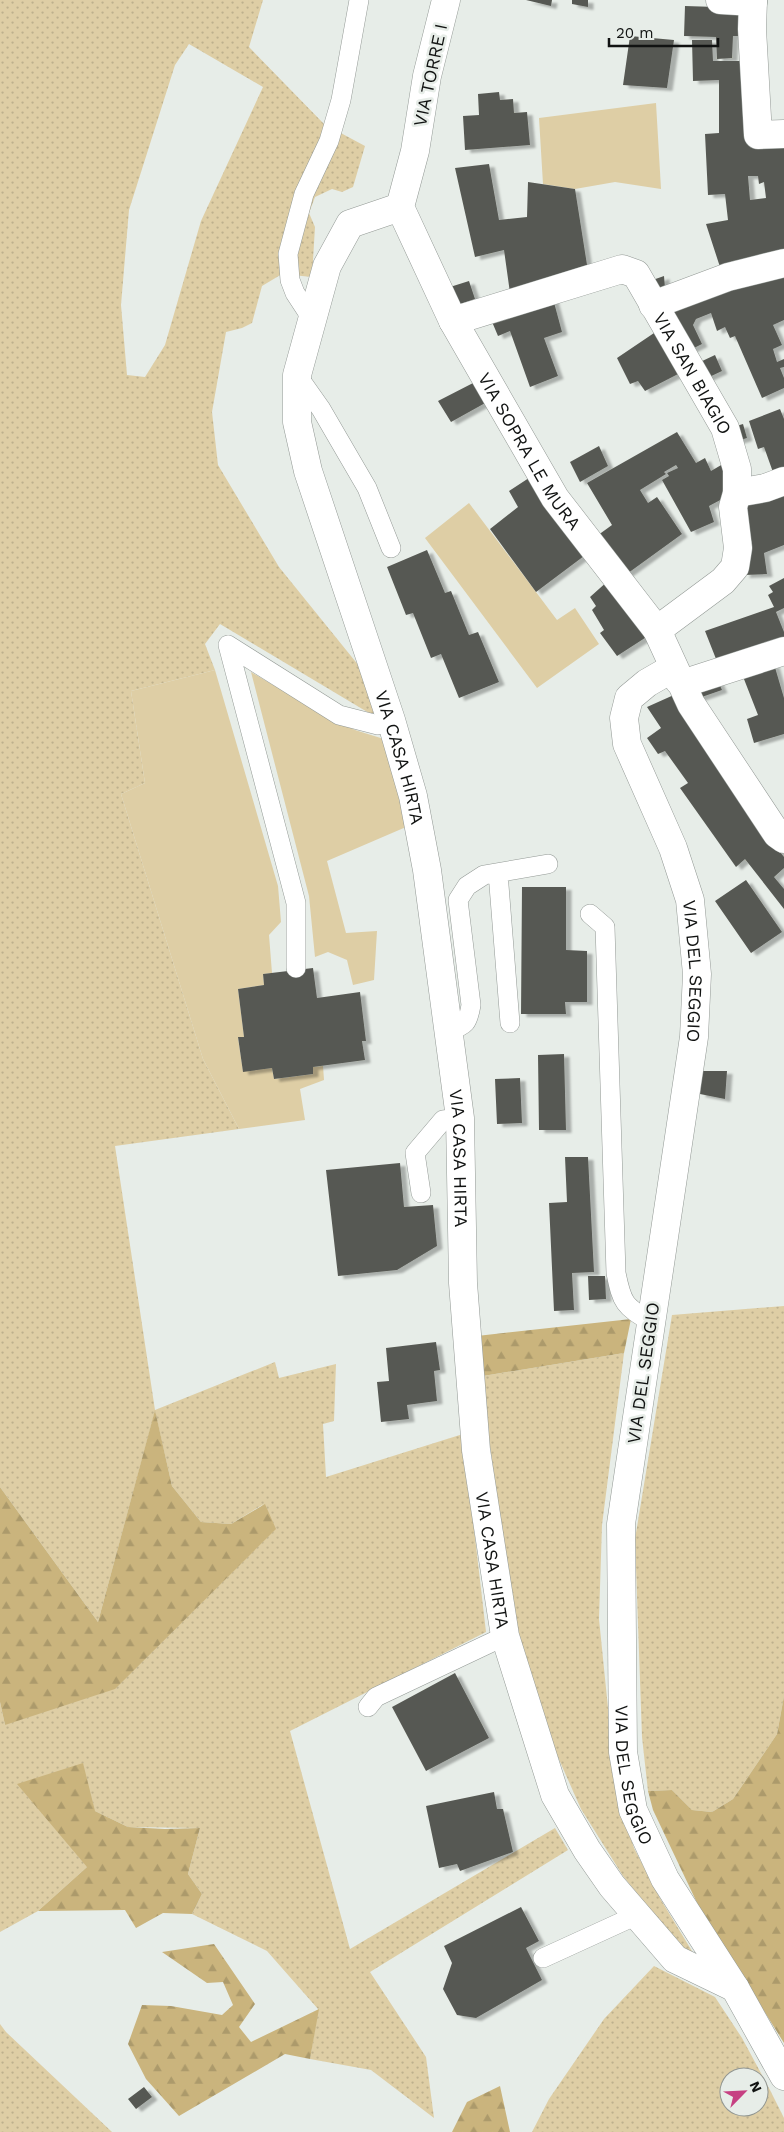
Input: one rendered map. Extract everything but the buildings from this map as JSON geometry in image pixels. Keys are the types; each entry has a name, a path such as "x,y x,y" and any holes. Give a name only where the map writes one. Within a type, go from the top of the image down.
{"street":[{"name":"VIA TORRE I","path":"400,207 415,151 427,76 446,0"},
{"path":"720,0 753,1 752,29 758,135 784,134"},
{"name":"VIA CASA HIRTA","path":"400,207 350,224 328,266 297,375 297,422 308,471 391,720 413,796 427,870 460,1118 463,1284 476,1450 505,1636 555,1795 587,1850 612,1886 675,1959 735,1988"},
{"name":"VIA SOPRA LE MURA","path":"400,207 453,320 555,498 657,630 676,675 691,704 777,834 784,838"},
{"path":"653,304 728,277 784,262"},
{"name":"VIA SAN BIAGIO","path":"453,320 622,269 636,274 725,428 737,469 737,493 733,507 738,548 735,567 723,581 657,630"},
{"path":"737,493 766,488 784,481"},
{"name":"VIA DEL SEGGIO","path":"784,650 691,681 676,675 647,683 629,698 624,718 627,744 674,848 690,900 697,974 694,1037 621,1524 624,1752 634,1810 665,1879 735,1988 784,2076"}],"lane":[{"path":"312,319 295,293 290,280 288,254 304,194 329,140 341,100 359,0"},
{"path":"297,375 321,409 367,488 391,548"},
{"path":"296,968 296,903 228,645 339,715 378,725 391,720"},
{"path":"449,1032 462,1027 469,1020 471,1005 458,900 467,886 484,876 548,864"},
{"path":"498,873 510,1023"},
{"path":"590,914 605,927 616,1273 621,1298 632,1311 651,1322"},
{"path":"421,1193 416,1152 443,1120 460,1118"},
{"path":"368,1707 376,1697 505,1636"},
{"path":"543,1958 637,1915"}],"shaded area":[{"path":"0,0 263,0 249,47 324,124 365,146 353,187 342,192 332,189 315,197 309,213 315,227 312,277 282,274 262,286 252,323 226,332 212,412 218,465 279,567 372,682 381,713 369,713 220,624 205,644 215,670 131,691 145,783 121,794 203,1059 239,1129 115,1146 155,1410 275,1362 279,1378 336,1364 334,1421 323,1424 326,1477 463,1434 486,1632 290,1731 350,1949 555,1828 568,1850 370,1972 426,2057 434,2118 371,2070 310,2059 318,2009 267,1951 192,1914 202,1894 188,1874 200,1828 128,1827 95,1811 87,1867 38,1911 0,1932 0,1702 5,1725 264,1504 231,1524 201,1522 172,1486 155,1411 98,1622 0,1487","holes":["189,44 263,87 201,221 165,345 145,377 127,375 121,305 129,210 175,65"]},
{"path":"656,103 661,189 615,182 575,189 543,184 539,118"},
{"path":"469,503 557,620 575,608 599,644 537,688 425,538"},
{"path":"215,670 278,886 281,922 269,935 272,973 263,974 264,985 238,989 244,1037 238,1038 243,1071 272,1068 274,1079 313,1074 313,1067 323,1066 324,1080 300,1089 305,1120 239,1129 203,1059 121,794 145,783 131,691"},
{"path":"251,672 316,710 355,730 387,740 406,827 327,861 346,933 377,931 374,980 353,985 347,960 328,952 315,957 309,896"},
{"path":"784,1306 784,1696 777,1734 733,1799 712,1812 692,1810 672,1790 648,1791 642,1737 635,1539 672,1315"},
{"path":"624,1353 602,1525 599,1619 616,1787 634,1848 661,1900 695,1956 674,1940 623,1876 581,1809 557,1755 514,1620 488,1432 483,1376"},
{"path":"654,1966 715,1997 742,2038 758,2067 719,2067 719,2117 769,2117 769,2088 784,2118 784,2132 532,2132 549,2099 604,2019"},
{"path":"0,2024 6,2032 112,2132 0,2132"}],"green space":[{"path":"631,1319 624,1353 483,1376 477,1336"},
{"path":"155,1410 172,1486 201,1522 231,1524 265,1504 276,1529 115,1689 5,1725 0,1702 0,1487 98,1622"},
{"path":"784,1696 784,2043 699,1907 653,1810 648,1791 672,1790 692,1810 712,1812 733,1799 777,1734"},
{"path":"83,1763 95,1811 128,1827 200,1828 188,1874 202,1894 192,1914 163,1913 136,1928 125,1910 38,1911 87,1867 17,1784"},
{"path":"214,1944 255,2004 239,2027 251,2042 319,2009 310,2059 285,2054 179,2116 146,2079 128,2044 142,2005 171,2006 222,2015 233,2005 223,1982 207,1983 162,1952"},
{"path":"500,2086 510,2132 452,2132 467,2102"}]}
